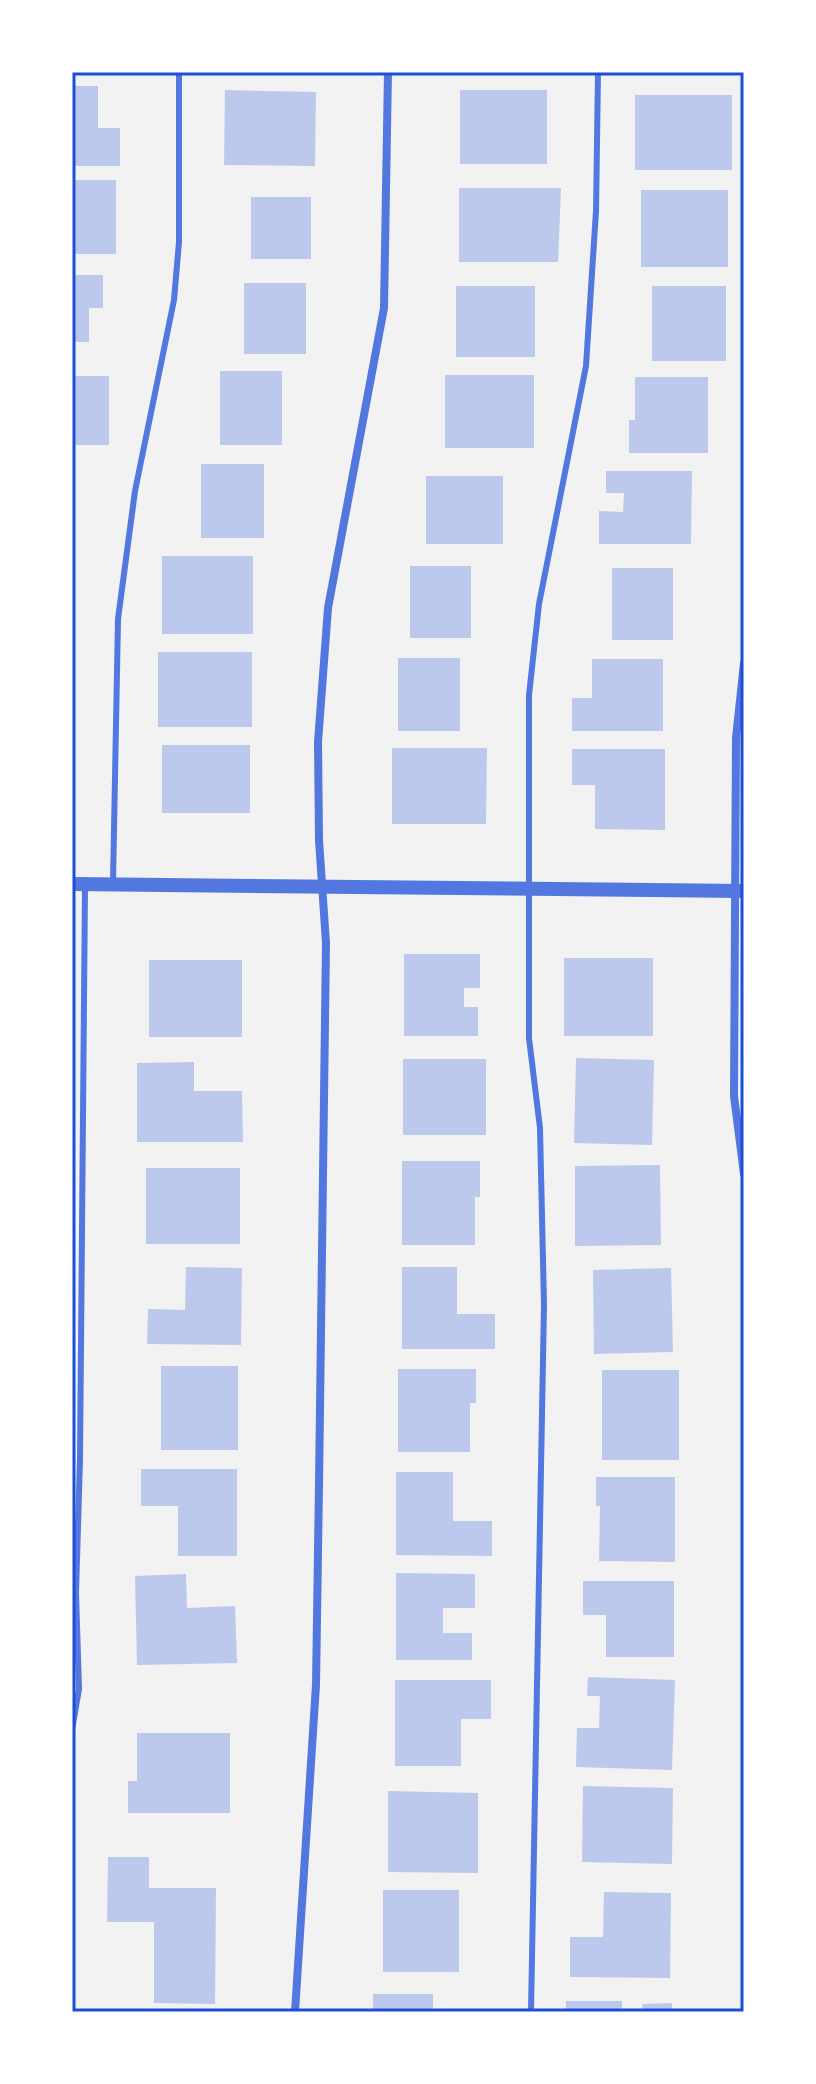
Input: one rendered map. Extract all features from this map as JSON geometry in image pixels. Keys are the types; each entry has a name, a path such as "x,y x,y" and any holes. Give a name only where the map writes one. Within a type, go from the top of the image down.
{"street":[{"path":"295,2012 316,1685 326,943 319,840 318,742 328,608 384,308 388,72"},
{"path":"744,663 736,738 740,891 734,1096 744,1174"},
{"path":"79,884 740,891"}],"lane":[{"path":"113,884 118,619 135,491 174,300 179,242 179,72"},
{"path":"531,2012 544,1305 540,1128 529,1038 529,695 539,604 586,366 596,211 598,72"},
{"path":"72,1730 79,1689 76,1593 80,1459 79,884"}],"building":[{"path":"463,72 547,72 547,75 463,75"},
{"path":"635,72 734,72 734,75 635,75"},
{"path":"72,86 98,86 98,128 120,128 120,166 72,166"},
{"path":"225,90 316,92 315,166 224,165"},
{"path":"460,90 547,90 547,164 460,164"},
{"path":"635,95 732,95 732,170 635,170"},
{"path":"72,180 116,180 116,254 72,254"},
{"path":"459,188 561,188 558,262 459,262"},
{"path":"641,190 728,190 728,267 641,267"},
{"path":"251,197 311,197 311,259 251,259"},
{"path":"72,275 103,275 103,308 89,308 89,342 72,342"},
{"path":"244,283 306,283 306,354 244,354"},
{"path":"456,286 535,286 535,357 456,357"},
{"path":"652,286 726,286 726,361 652,361"},
{"path":"220,371 282,371 282,445 220,445"},
{"path":"445,375 534,375 534,448 445,448"},
{"path":"72,376 109,376 109,445 72,445"},
{"path":"635,377 708,377 708,453 629,453 629,420 635,420"},
{"path":"201,464 264,464 264,538 201,538"},
{"path":"606,471 692,471 691,544 599,544 599,511 623,512 624,493 606,493"},
{"path":"426,476 503,476 503,544 426,544"},
{"path":"162,556 253,556 253,634 162,634"},
{"path":"410,566 471,566 471,638 410,638"},
{"path":"612,568 673,568 673,640 612,640"},
{"path":"158,652 252,652 252,727 158,727"},
{"path":"398,658 460,658 460,731 398,731"},
{"path":"592,659 663,659 663,731 572,731 572,698 592,698"},
{"path":"162,745 250,745 250,813 162,813"},
{"path":"392,748 487,748 486,824 392,824"},
{"path":"572,749 665,749 665,830 595,829 595,785 572,785"},
{"path":"404,954 480,954 480,988 464,988 464,1007 478,1007 478,1036 404,1036"},
{"path":"564,958 653,958 653,1036 564,1036"},
{"path":"149,960 242,960 242,1037 149,1037"},
{"path":"576,1058 654,1060 652,1145 574,1143"},
{"path":"403,1059 486,1059 486,1135 403,1135"},
{"path":"194,1062 194,1091 242,1091 243,1142 137,1142 137,1063"},
{"path":"402,1161 480,1161 480,1197 475,1197 475,1245 402,1245"},
{"path":"660,1165 661,1245 575,1246 575,1166"},
{"path":"146,1168 240,1168 240,1244 146,1244"},
{"path":"186,1267 242,1268 241,1345 147,1344 148,1309 185,1310"},
{"path":"402,1267 457,1267 457,1314 495,1314 495,1349 402,1349"},
{"path":"671,1268 673,1352 594,1354 593,1270"},
{"path":"161,1366 238,1366 238,1450 161,1450"},
{"path":"398,1369 476,1369 476,1403 470,1403 470,1452 398,1452"},
{"path":"602,1370 679,1370 679,1460 602,1460"},
{"path":"141,1469 237,1469 237,1556 178,1556 178,1506 141,1506"},
{"path":"396,1472 453,1472 453,1521 492,1521 492,1556 396,1555"},
{"path":"596,1477 675,1477 675,1562 599,1561 600,1506 596,1506"},
{"path":"396,1573 475,1574 475,1608 443,1608 443,1633 472,1633 472,1660 396,1660"},
{"path":"186,1574 187,1608 235,1606 237,1663 137,1665 135,1576"},
{"path":"583,1581 674,1581 674,1657 606,1657 606,1615 583,1615"},
{"path":"588,1677 675,1680 672,1770 576,1767 577,1728 599,1728 600,1696 587,1696"},
{"path":"395,1680 491,1680 491,1719 461,1719 461,1766 395,1766"},
{"path":"137,1733 230,1733 230,1813 128,1813 128,1781 137,1781"},
{"path":"583,1786 673,1788 672,1864 582,1862"},
{"path":"388,1791 478,1793 478,1873 388,1872"},
{"path":"108,1857 149,1857 149,1888 216,1888 215,2004 154,2003 154,1922 107,1922"},
{"path":"383,1890 459,1890 459,1972 383,1972"},
{"path":"604,1892 671,1893 670,1978 570,1977 570,1937 603,1937"},
{"path":"373,1994 433,1994 433,2012 373,2012"},
{"path":"566,2001 622,2001 622,2012 566,2012"},
{"path":"672,2003 672,2012 643,2012 642,2004"}]}
